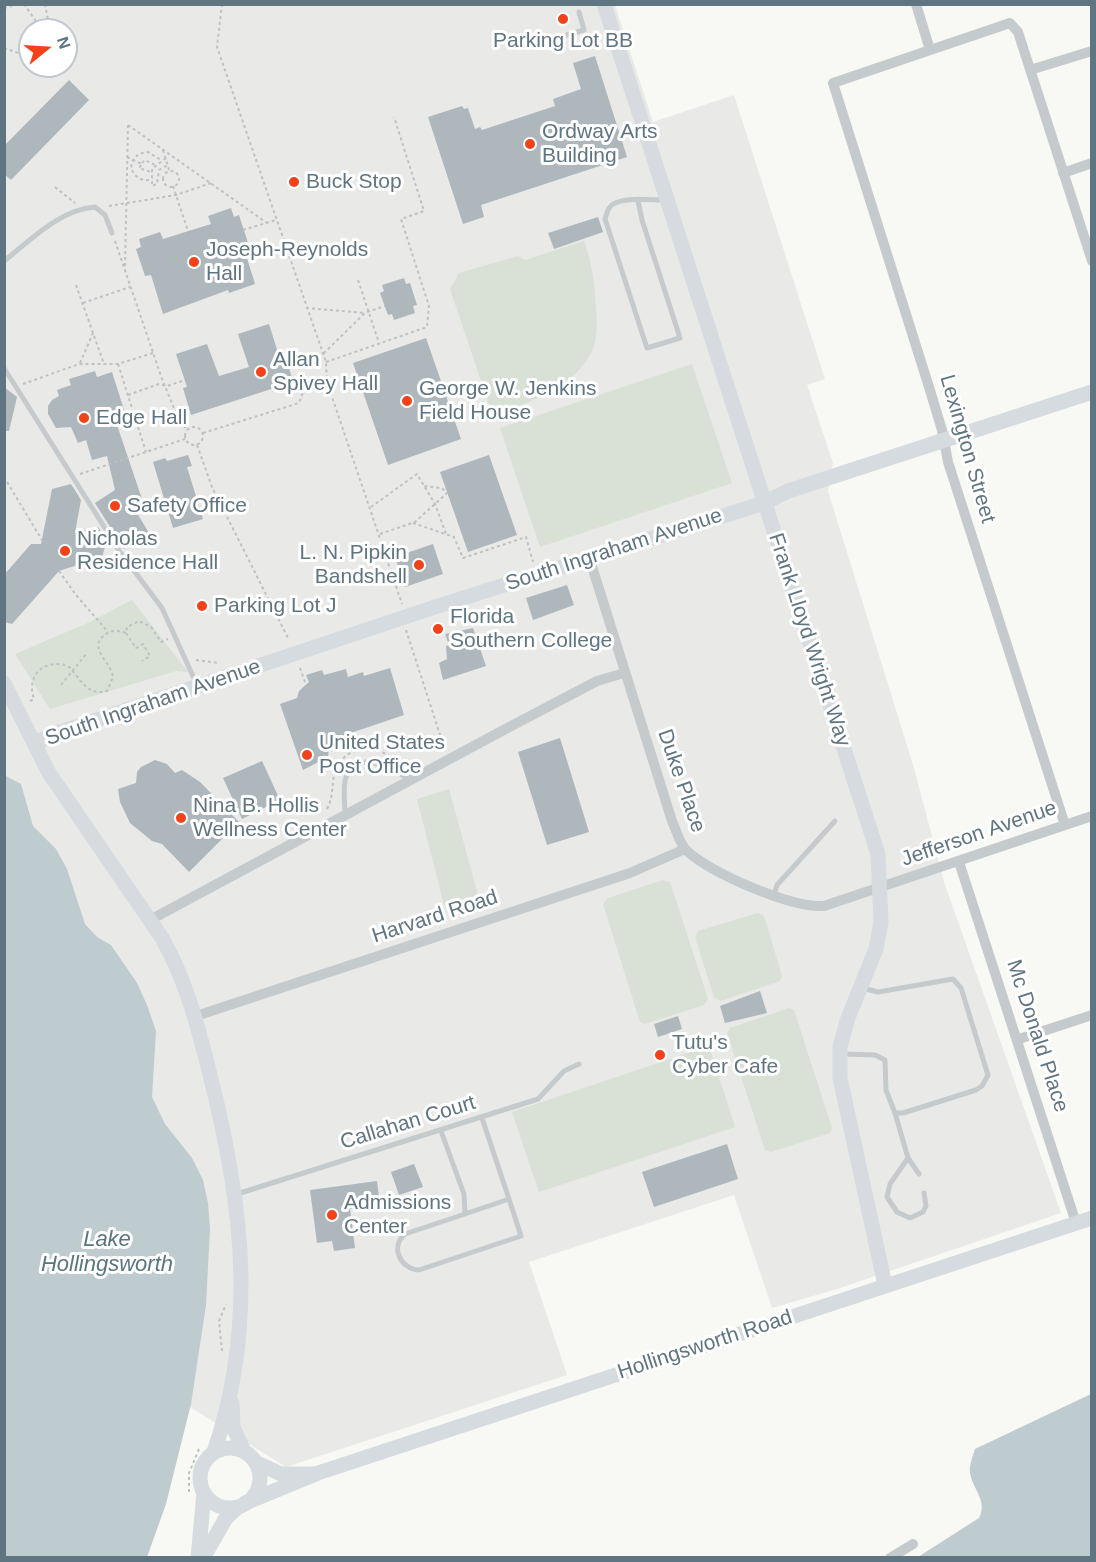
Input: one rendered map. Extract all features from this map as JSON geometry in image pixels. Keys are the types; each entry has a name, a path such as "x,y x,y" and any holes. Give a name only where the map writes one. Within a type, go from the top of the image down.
{"street":[{"name":"Frank Lloyd Wright Way","path":"604,4 878,854 881,922 876,949 848,1018 840,1054 840,1078 845,1111 885,1285"},
{"path":"916,4 930,50 1010,22 1018,32 1092,261"},
{"name":"Lexington Street","path":"930,50 833,83 930,387 954,483 1065,825"},
{"path":"1030,70 1092,51"},
{"path":"1063,172 1092,163"},
{"name":"South Ingraham Avenue","path":"34,743 63,731 198,686 589,557 764,503 788,491 1092,392"},
{"name":"Duke Place","path":"589,557 672,821 685,849 709,867 793,904 824,906 879,888"},
{"path":"150,920 597,681 624,673"},
{"path":"4,683 71,809 150,920 176,962 196,1016 226,1139 236,1194 242,1291 232,1387 233,1427 250,1457 259,1485 242,1505 226,1518 203,1557"},
{"name":"Jefferson Avenue","path":"879,888 1092,816"},
{"name":"Harvard Road","path":"196,1016 630,873 685,849"},
{"name":"Mc Donald Place","path":"959,862 1076,1223"},
{"path":"1018,1040 1092,1015"},
{"name":"Hollingsworth Road","path":"242,1505 318,1473 1092,1218"},
{"path":"232,1387 201,1470 201,1486 204,1493 215,1504 242,1505"},
{"path":"209,1447 229,1448 250,1457"},
{"name":"Hollingsworth Road","path":"250,1457 281,1474 318,1473"},
{"path":"198,1557 204,1493"},
{"path":"890,1557 913,1544"}],"lane":[{"path":"553,39 584,30 579,12"},
{"path":"638,201 680,338 647,348 605,219 608,208 615,203 638,201 667,200"},
{"path":"4,261 56,220 82,208 97,208 105,215 112,233"},
{"path":"4,368 120,552 162,608 198,686"},
{"path":"345,815 345,782 349,771 357,765 369,761 384,764 411,780"},
{"path":"774,895 777,885 835,821"},
{"path":"860,987 878,992 952,979 961,988 988,1075 982,1086 976,1090 903,1113 895,1113"},
{"path":"840,1054 875,1055 885,1060 886,1090 908,1158 919,1174"},
{"name":"Callahan Court","path":"236,1194 538,1099 564,1071 579,1064"},
{"path":"482,1118 509,1199 520,1236 419,1270 411,1269 402,1262 396,1249 398,1240 405,1234 509,1199"},
{"path":"441,1131 464,1194 465,1214"},
{"path":"908,1158 893,1178 887,1197 897,1212 910,1218 923,1212 926,1206 924,1193"}],"path":[{"path":"24,4 34,18"},
{"path":"222,4 217,47 326,362 327,379 402,606"},
{"path":"4,8 12,6"},
{"path":"326,362 427,327 429,306 401,219 424,211 393,117"},
{"path":"125,270 128,125 267,222"},
{"path":"163,150 170,171 178,176 173,186"},
{"path":"150,180 142,180 135,176 131,168 133,160 138,154 148,152 161,160"},
{"path":"127,157 142,164"},
{"path":"158,172 157,184 152,186 150,180 152,170 155,165 166,158"},
{"path":"155,165 145,160 140,168 164,175"},
{"path":"158,172 168,165"},
{"path":"164,175 170,171"},
{"path":"164,175 165,184 173,186"},
{"path":"97,208 176,195 211,183"},
{"path":"173,186 188,231"},
{"path":"55,187 82,208"},
{"path":"243,230 276,220"},
{"path":"112,233 162,379 167,386 180,423 188,430"},
{"path":"358,280 379,343"},
{"path":"76,285 104,364"},
{"path":"82,303 130,287"},
{"path":"306,308 367,312 385,306"},
{"path":"323,354 367,312"},
{"path":"79,364 93,333"},
{"path":"15,388 79,364 118,364 153,353"},
{"path":"118,364 146,453"},
{"path":"203,433 299,403 305,387 327,379"},
{"path":"127,395 159,384 167,386 185,380"},
{"path":"188,430 198,428 203,433"},
{"path":"185,440 188,430"},
{"path":"185,440 190,445 197,445 202,440 203,433"},
{"path":"71,477 185,440"},
{"path":"197,445 212,487 290,643"},
{"path":"371,507 417,474 422,486 435,504 446,534"},
{"path":"4,477 42,540"},
{"path":"380,534 413,523 447,493 442,488 422,486"},
{"path":"413,523 454,537 463,558 526,537 534,564"},
{"path":"59,571 108,632"},
{"path":"126,633 127,627 139,621 151,627 161,642 174,635"},
{"path":"405,628 444,747"},
{"path":"30,701 34,699 31,681 39,670 56,663 68,666 88,689 98,693 107,691 113,677 109,666 100,656 98,644 108,632 117,630 126,633 136,648 143,644 150,656 142,661"},
{"path":"62,685 87,653"},
{"path":"194,659 200,662 225,664"},
{"path":"298,664 306,685"},
{"path":"222,1359 219,1327 227,1299"},
{"path":"189,1500 189,1473 193,1459 209,1447"}],"shaded area":[{"name":"Florida Southern College","path":"4,5 615,5 653,122 734,95 825,379 807,385 833,463 828,491 914,768 944,882 1061,1213 837,1289 772,1308 734,1195 529,1262 567,1375 286,1467 185,1404 5,788"},
{"path":"584,241 596,299 595,342 591,353 583,366 561,386 534,400 492,414 450,289 459,273 518,256 525,260"},
{"path":"692,364 732,483 540,547 500,428"},
{"path":"132,600 188,672 176,671 50,709 15,654 90,622"},
{"path":"449,789 478,895 444,905 417,799"},
{"path":"663,880 670,882 708,999 704,1005 645,1024 640,1022 603,904 608,898"},
{"path":"758,913 764,916 782,976 780,981 721,1001 714,997 695,937 698,931"},
{"path":"789,1008 794,1010 832,1128 830,1133 771,1152 765,1150 727,1033 730,1028"},
{"path":"709,1046 735,1127 539,1192 512,1112"}],"water":[{"name":"Lake Hollingsworth","path":"4,775 21,784 33,826 56,849 67,869 85,924 97,937 111,945 137,983 156,1031 152,1097 165,1124 192,1158 203,1180 208,1203 210,1229 206,1305 191,1404 166,1504 147,1557 5,1557"},
{"path":"1091,1394 1091,1557 918,1557 979,1518 981,1501 970,1473 975,1449"}],"building":[{"name":"Ordway Arts Building","path":"595,56 627,157 481,205 484,217 463,224 428,117 462,106 464,109 468,108 475,129 480,127 482,130 555,106 553,99 581,89 573,63"},
{"path":"69,80 89,100 11,180 4,174 4,146"},
{"name":"Joseph-Reynolds Hall","path":"231,208 234,217 239,215 248,243 243,245 255,284 229,293 228,290 163,314 151,275 145,276 136,249 141,247 139,239 160,232 163,239 211,224 208,216"},
{"path":"598,217 603,232 554,249 548,233"},
{"path":"404,278 406,284 410,283 417,305 413,306 415,313 394,320 392,314 388,315 380,293 384,291 382,285"},
{"name":"Allan Spivey Hall","path":"269,324 279,356 285,354 293,382 191,415 183,388 187,387 176,354 207,344 219,376 249,367 238,334"},
{"name":"George W. Jenkins Field House","path":"426,338 461,439 388,465 353,363"},
{"name":"Edge Hall","path":"95,371 97,377 112,372 126,416 115,419 142,499 131,503 149,533 124,549 95,503 115,490 107,456 92,460 86,440 78,443 71,427 56,428 48,414 48,406 59,396 57,390 71,385 69,379"},
{"path":"4,387 17,397 9,431 4,431"},
{"path":"188,455 192,466 187,467 203,519 173,528 153,462"},
{"path":"489,455 517,535 468,552 440,472"},
{"name":"Nicholas Residence Hall","path":"71,484 81,500 75,533 98,527 107,540 102,557 59,571 12,624 4,622 4,575 31,544 41,544 52,489"},
{"name":"L. N. Pipkin Bandshell","path":"433,544 443,574 405,587 395,557"},
{"path":"567,585 574,605 533,620 526,598"},
{"path":"473,628 486,666 443,680 439,663 447,659 446,646 449,645 445,634"},
{"path":"390,668 404,715 330,740 328,757 303,770 280,704 297,698 299,691 309,682 306,675 322,670 324,675 346,669 348,677 363,672 364,676"},
{"path":"560,738 589,832 547,845 518,752"},
{"name":"Nina B. Hollis Wellness Center","path":"155,760 167,764 175,773 182,770 200,782 239,822 189,872 162,844 152,841 130,823 120,802 118,789 136,783 137,772 141,767"},
{"path":"262,761 280,800 242,819 223,778"},
{"path":"760,991 767,1013 725,1023 720,1006"},
{"path":"678,1016 682,1029 658,1037 654,1024"},
{"path":"727,1144 738,1179 654,1207 642,1172"},
{"path":"414,1164 423,1187 399,1195 391,1172"},
{"name":"Admissions Center","path":"377,1181 380,1205 350,1209 355,1248 334,1251 332,1241 317,1243 310,1190"}],"place":[{"name":"Parking Lot BB","path":"563,19"},
{"name":"Ordway Arts Building","path":"530,144"},
{"name":"Buck Stop","path":"294,182"},
{"name":"Joseph-Reynolds Hall","path":"194,262"},
{"name":"Allan Spivey Hall","path":"261,372"},
{"name":"George W. Jenkins Field House","path":"407,401"},
{"name":"Edge Hall","path":"84,418"},
{"name":"Safety Office","path":"115,506"},
{"name":"Nicholas Residence Hall","path":"65,551"},
{"name":"L. N. Pipkin Bandshell","path":"419,565"},
{"name":"Parking Lot J","path":"202,606"},
{"name":"Florida Southern College","path":"438,629"},
{"name":"United States Post Office","path":"307,755"},
{"name":"Nina B. Hollis Wellness Center","path":"181,818"},
{"name":"Tutu's Cyber Cafe","path":"660,1055"},
{"name":"Admissions Center","path":"332,1215"}]}
